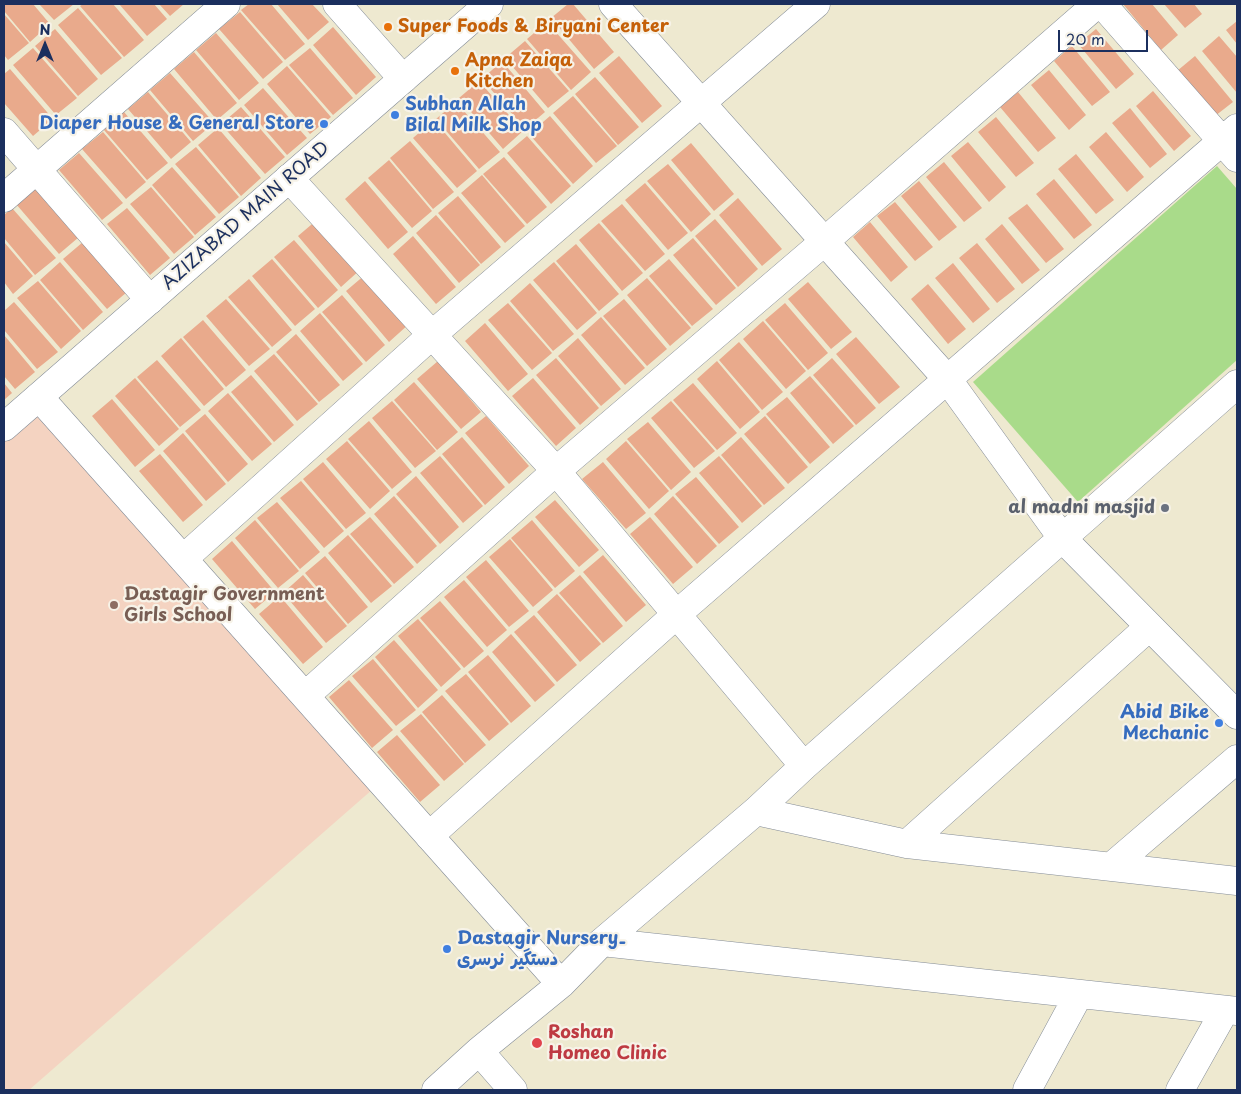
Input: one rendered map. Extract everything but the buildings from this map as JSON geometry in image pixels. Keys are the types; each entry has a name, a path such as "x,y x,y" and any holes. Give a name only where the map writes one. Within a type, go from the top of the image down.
{"street":[{"path":"4,198 226,4"},
{"path":"337,4 402,79"},
{"name":"AZIZABAD MAIN ROAD","path":"4,427 489,4"},
{"path":"613,4 948,380 1063,539 1237,715"},
{"path":"183,559 433,334 816,4"},
{"path":"305,696 556,471 825,241 1097,4"},
{"path":"429,836 677,614 948,380 1232,142 1102,4"},
{"path":"4,132 150,300"},
{"path":"289,178 556,471 804,766"},
{"path":"436,1090 479,1051 561,984 602,942 756,811 804,766 1237,384"},
{"path":"39,397 561,984"},
{"path":"907,844 1149,627"},
{"path":"1112,867 1237,759"},
{"path":"756,811 907,844 1237,881"},
{"path":"602,942 1231,1010 1180,1090"},
{"path":"1027,1090 1079,994"},
{"path":"479,1051 513,1090"}],"shaded area":[{"name":"Dastagir Government Girls School","path":"39,397 381,782 29,1090 4,1090 4,427"}],"green space":[{"path":"1217,166 1237,189 1237,360 1078,502 973,382"}],"place":[{"name":"Super Foods & Biryani Center","path":"388,27"},
{"name":"Apna Zaiqa Kitchen","path":"455,71"},
{"name":"Subhan Allah Bilal Milk Shop","path":"395,115"},
{"name":"Diaper House & General Store","path":"324,124"},
{"name":"al madni masjid","path":"1165,508"},
{"name":"Dastagir Government Girls School","path":"114,605"},
{"name":"Abid Bike Mechanic","path":"1219,723"},
{"name":"Dastagir Nursery۔ دستگیر نرسری","path":"447,949"},
{"name":"Roshan Homeo Clinic","path":"537,1043"}]}
